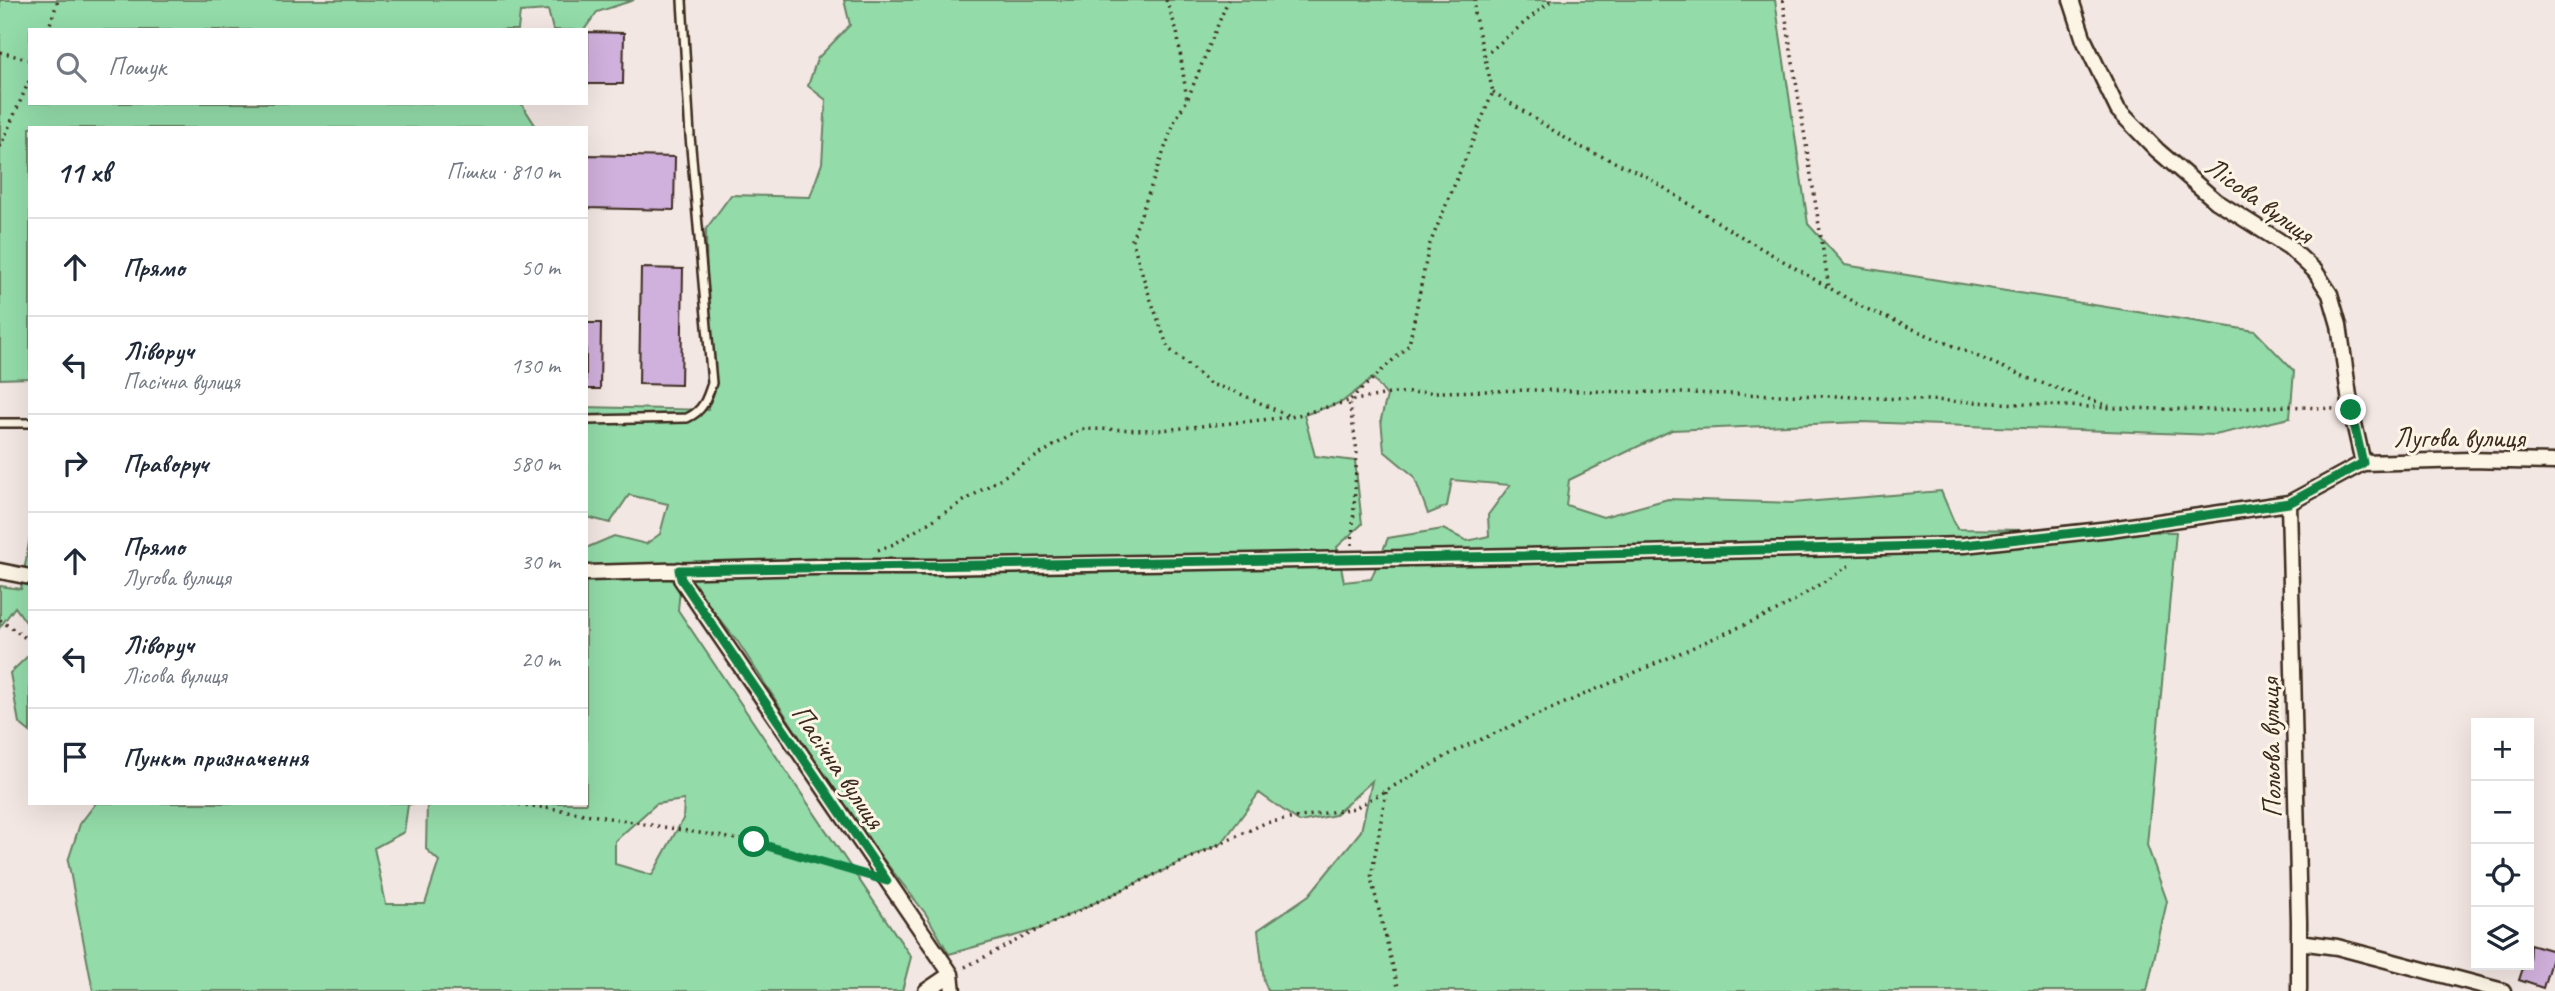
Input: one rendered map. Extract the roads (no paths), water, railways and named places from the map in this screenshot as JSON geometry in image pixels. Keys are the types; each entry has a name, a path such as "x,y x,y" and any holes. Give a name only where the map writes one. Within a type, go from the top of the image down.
{"street":[{"name":"Лісова вулиця","path":"2071,0 2084,40 2118,110 2157,150 2216,201 2289,247 2315,271 2330,294 2339,325 2351,410 2363,463"},
{"name":"Лугова вулиця","path":"2289,503 2363,463 2469,460 2555,462"},
{"path":"588,573 1964,545 2110,529 2289,503"},
{"name":"Польова вулиця","path":"2289,503 2299,991"},
{"name":"Пасічна вулиця","path":"679,570 681,579 951,974 953,991"},
{"path":"0,571 28,577"},
{"path":"2299,942 2337,947 2503,991"},
{"path":"926,991 951,974"}],"lane":[{"path":"588,420 687,418 695,414 707,401 712,383 690,136 682,0"},
{"path":"0,423 28,423"}]}
